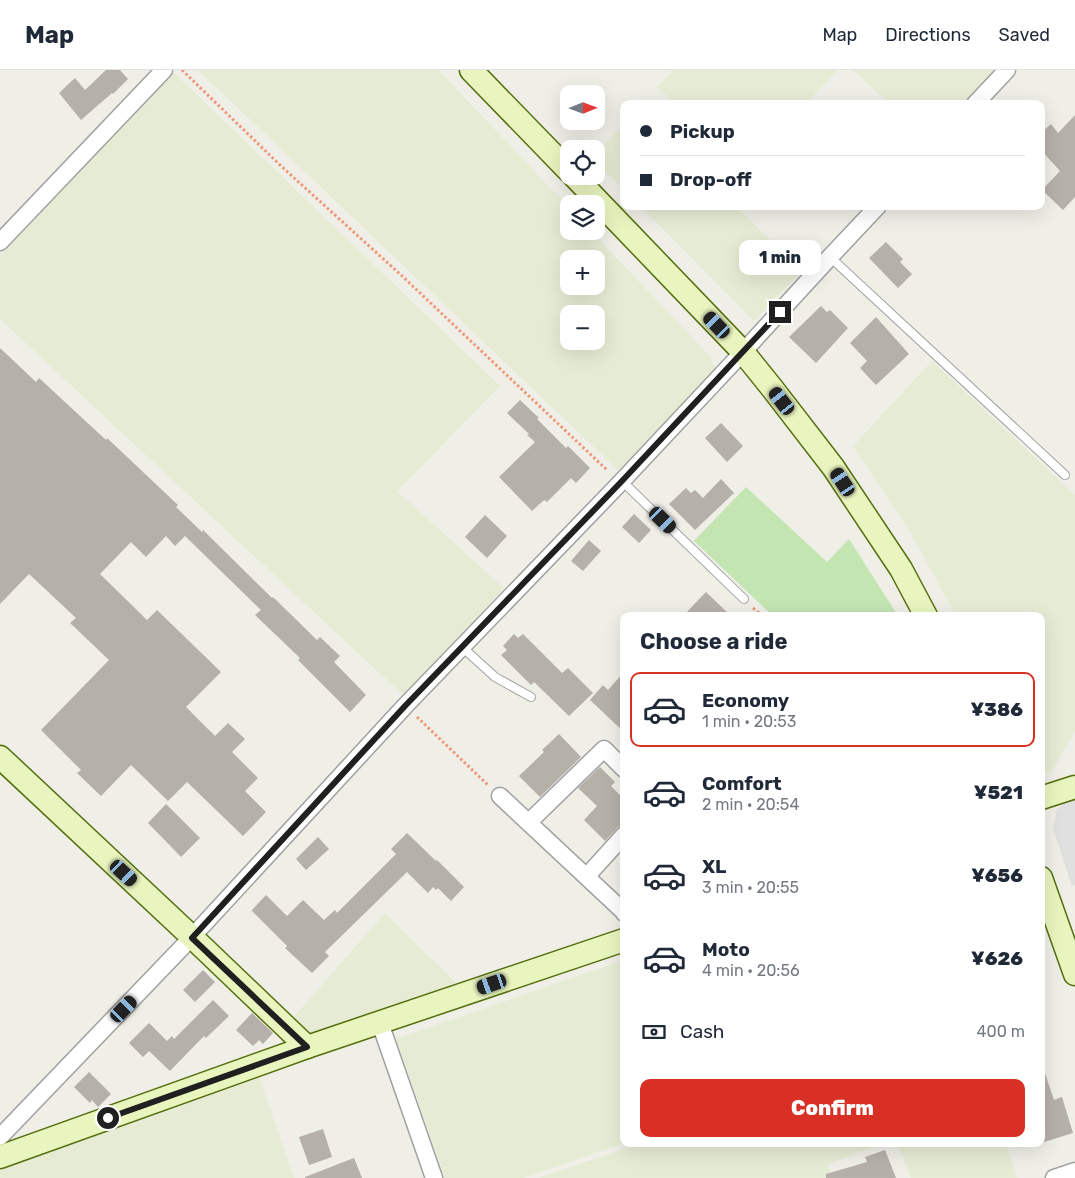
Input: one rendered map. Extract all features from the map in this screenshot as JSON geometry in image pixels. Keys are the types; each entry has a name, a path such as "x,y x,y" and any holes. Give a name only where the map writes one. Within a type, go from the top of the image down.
{"street":[{"path":"0,242 164,70"},
{"path":"471,70 560,162"},
{"path":"979,100 1007,70"},
{"path":"583,185 743,352 833,468 901,569 924,612"},
{"path":"0,1137 192,938 405,706 621,482 874,210"},
{"path":"529,822 604,749 620,766"},
{"path":"0,757 307,1047"},
{"path":"1045,797 1075,787"},
{"path":"500,796 620,908"},
{"path":"587,876 620,839"},
{"path":"1045,889 1075,974"},
{"path":"0,1157 307,1047 620,941"},
{"path":"380,1023 434,1178"},
{"path":"1054,1178 1075,1170"}],"lane":[{"path":"830,257 1065,475"},
{"path":"621,482 744,599"},
{"path":"462,647 495,677 531,697"}],"path":[{"path":"182,70 281,166 621,482"},
{"path":"405,706 500,796"}],"green space":[{"path":"198,70 438,70 560,198 560,240 600,240 710,356 715,370 620,472"},
{"path":"673,70 838,70 809,100 671,100 657,87"},
{"path":"853,70 997,70 967,100 886,100"},
{"path":"174,73 500,386 397,491 504,588 404,696 0,319 0,256"},
{"path":"620,128 620,186 605,171 605,144"},
{"path":"644,210 739,210 802,270 754,321"},
{"path":"932,361 1075,495 1075,731 1052,771 1045,772 1045,612 954,612 908,528 853,446"},
{"path":"746,487 827,562 849,539 895,612 769,612 694,541"},
{"path":"385,913 459,986 312,1034 294,1017"},
{"path":"620,961 620,1144 523,1178 445,1178 396,1039"},
{"path":"258,1074 294,1178 0,1178 0,1167"},
{"path":"630,1147 873,1147 828,1164 832,1178 539,1178"},
{"path":"899,1147 1007,1147 1017,1178 911,1178"}],"shaded area":[{"path":"1075,798 1075,885 1072,886 1053,829 1057,809 1068,800"}],"building":[{"path":"106,70 120,70 128,79 81,120 59,93 75,78 85,90"},
{"path":"1075,115 1075,197 1063,210 1045,193 1045,187 1060,171 1045,154 1045,129 1051,124 1058,133"},
{"path":"886,242 903,259 900,262 912,274 898,288 869,258"},
{"path":"821,306 827,312 830,310 848,328 816,363 789,337"},
{"path":"876,317 909,354 876,385 860,368 867,361 850,343"},
{"path":"0,348 36,382 39,378 106,440 107,438 178,505 176,507 202,532 203,530 272,598 317,640 320,637 340,656 334,662 366,695 350,712 298,660 300,658 255,615 261,610 185,536 175,546 166,536 146,557 131,542 100,574 147,620 157,610 221,672 186,707 215,736 228,723 245,739 232,752 258,778 245,791 266,812 243,836 187,782 168,801 131,765 101,796 77,773 81,770 41,730 109,660 70,623 76,618 29,574 0,604"},
{"path":"520,400 566,448 568,446 590,468 576,483 571,478 547,502 544,500 532,511 499,477 535,442 507,413"},
{"path":"721,423 743,446 727,462 705,438"},
{"path":"721,479 734,493 695,530 669,504 686,488 691,493 695,490 703,498"},
{"path":"634,514 651,530 639,543 622,527"},
{"path":"485,515 507,536 487,558 465,537"},
{"path":"589,540 601,551 583,571 571,561"},
{"path":"706,592 727,612 687,612"},
{"path":"514,634 518,638 523,634 562,673 568,668 593,693 569,716 534,682 531,685 501,655 507,650 503,646"},
{"path":"620,676 620,728 590,700 603,685 608,690"},
{"path":"559,734 581,757 540,797 519,776 544,752 542,750"},
{"path":"600,767 615,782 611,786 620,795 620,826 605,841 584,820 597,806 578,788"},
{"path":"166,804 200,838 181,857 148,823"},
{"path":"407,833 464,887 451,901 438,888 436,890 433,887 428,893 407,872 325,952 329,956 312,973 285,948 287,946 252,911 266,895 287,916 303,900 324,920 335,910 337,913 396,854 391,849"},
{"path":"318,837 329,849 306,870 296,859"},
{"path":"203,970 215,982 195,1002 183,990"},
{"path":"213,1000 229,1016 206,1038 204,1036 170,1071 149,1051 143,1057 129,1043 149,1023 167,1041 172,1036 174,1039"},
{"path":"252,1013 273,1033 263,1044 259,1040 253,1046 236,1030"},
{"path":"89,1072 111,1094 98,1107 92,1100 90,1103 74,1087"},
{"path":"1045,1073 1054,1100 1062,1097 1073,1133 1045,1142"},
{"path":"323,1129 332,1157 309,1165 299,1137"},
{"path":"885,1150 896,1178 826,1178 826,1174 867,1162 865,1157"},
{"path":"354,1158 362,1178 305,1178 305,1177"}],"route":[{"path":"108,1118 307,1047 192,938 405,706 622,481 780,312"}]}
